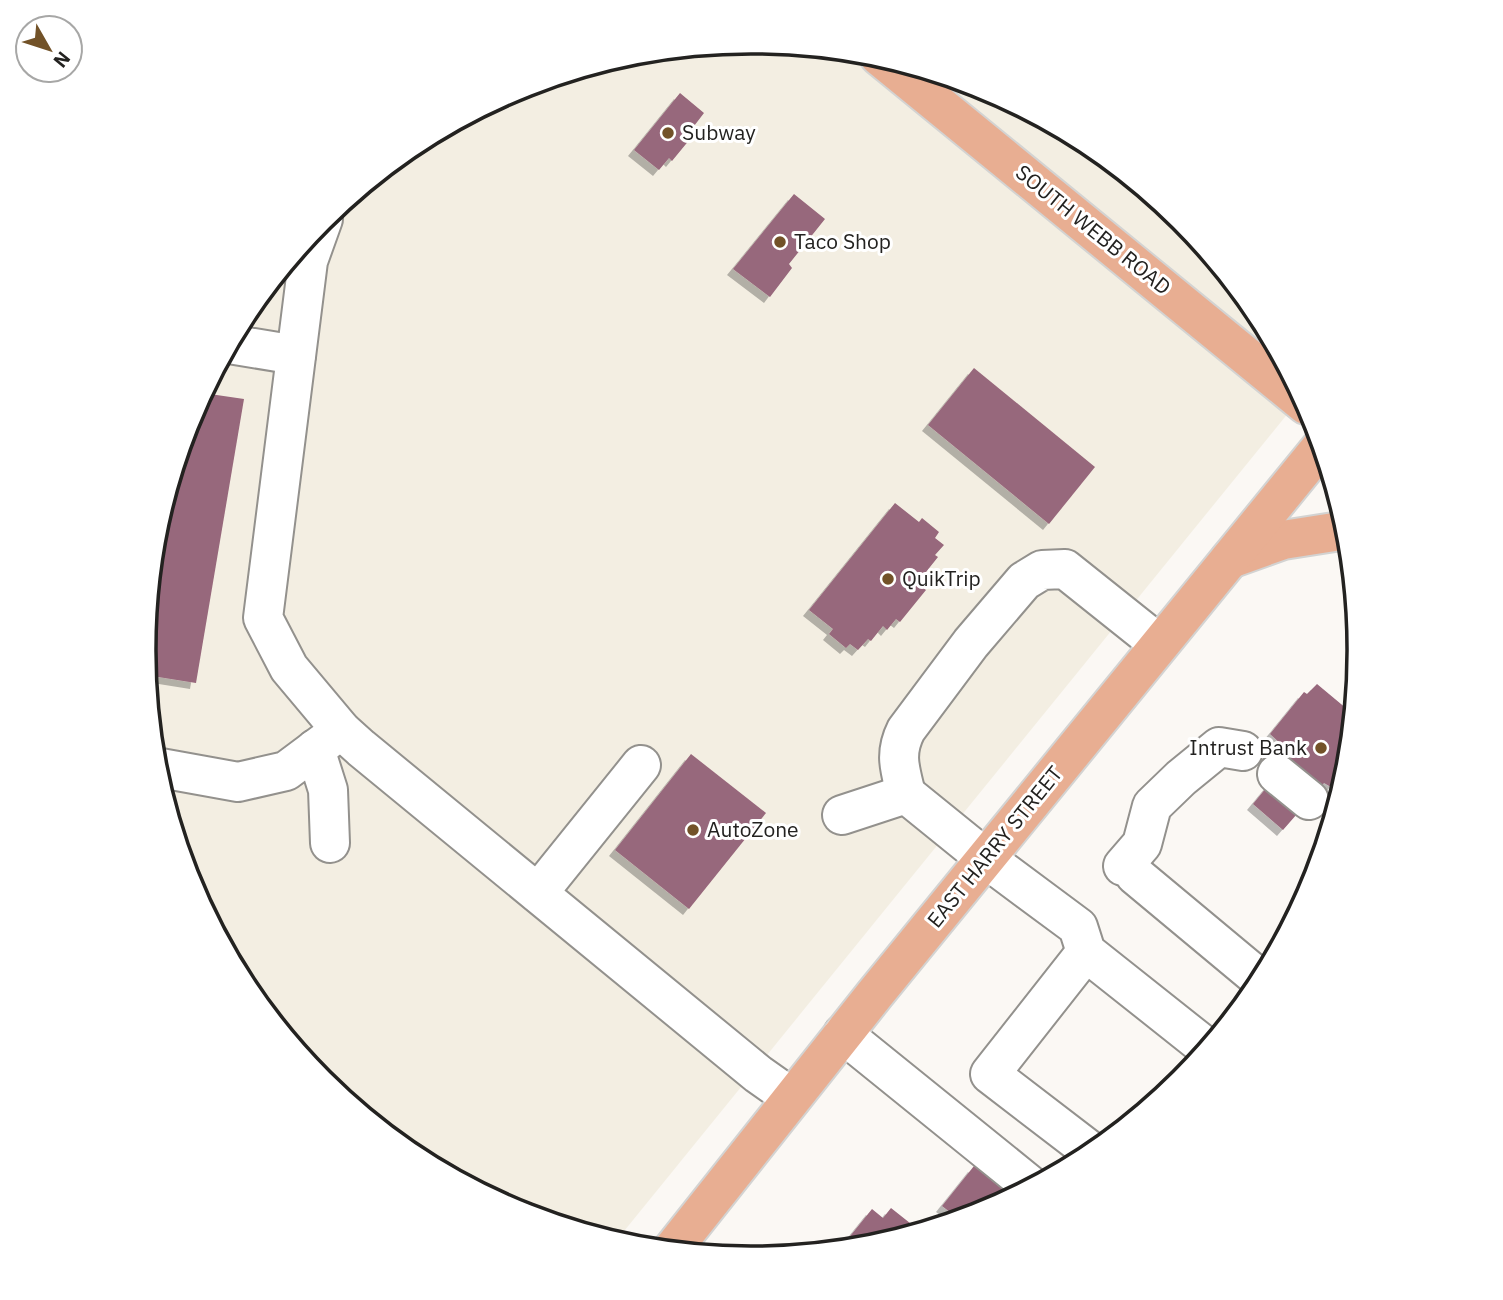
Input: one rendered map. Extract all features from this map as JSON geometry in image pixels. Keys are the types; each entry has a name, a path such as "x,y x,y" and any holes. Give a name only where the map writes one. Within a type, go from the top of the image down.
{"main road":[{"name":"SOUTH WEBB ROAD","path":"901,74 1287,390"},
{"name":"EAST HARRY STREET","path":"679,1241 985,858 1315,455"},
{"path":"1230,559 1283,540 1335,532"}],"lane":[{"path":"313,248 308,261 263,618 328,739 538,893 758,1074 792,1098"},
{"path":"240,346 296,355"},
{"path":"1159,644 1065,569 1042,570 1024,582 971,643 906,730 898,757 906,794 985,858 1078,927 1086,952 1200,1042"},
{"path":"168,769 238,782 286,771 328,739"},
{"path":"328,739 330,843"},
{"path":"1244,751 1219,747 1152,806 1142,844 1129,871 1252,973"},
{"path":"538,893 641,765"},
{"path":"1277,774 1310,800"},
{"path":"842,815 906,794"},
{"path":"1082,1145 990,1074 1086,952"},
{"path":"843,1034 1023,1180"}],"shaded area":[{"path":"752,54 829,59 868,66 943,86 979,100 1049,134 1082,155 1114,177 1173,229 1224,287 1247,319 1294,405 624,1231 560,1214 488,1184 421,1145 359,1098 304,1043 256,981 217,913 201,878 187,841 167,766 157,689 156,650 157,611 167,534 187,459 201,422 217,387 256,319 279,287 330,229 389,177 421,155 454,134 524,100 560,86 635,66 674,59"}],"building":[{"path":"680,93 704,113 691,130 695,133 672,161 669,158 659,170 634,150"},
{"path":"794,194 825,219 789,264 792,268 770,297 733,269"},
{"path":"974,368 1095,467 1049,524 928,425"},
{"path":"214,395 244,399 196,683 157,677 157,611 167,534 176,496 187,459"},
{"path":"895,503 919,522 922,518 939,532 935,538 944,545 926,572 931,576 922,587 926,590 900,622 896,619 887,630 883,626 871,641 868,639 858,650 850,644 846,648 829,634 833,629 809,610"},
{"path":"1317,684 1344,707 1336,766 1331,787 1324,783 1283,830 1253,804 1293,755 1270,734 1304,692 1307,694"},
{"path":"691,754 766,813 689,909 615,850"},
{"path":"974,1166 1003,1189 949,1212 942,1206"},
{"path":"891,1208 911,1224 849,1237 872,1209 883,1218"}],"place":[{"name":"Subway","path":"668,133"},
{"name":"Taco Shop","path":"780,242"},
{"name":"QuikTrip","path":"888,579"},
{"name":"Intrust Bank","path":"1321,748"},
{"name":"AutoZone","path":"693,830"}]}
